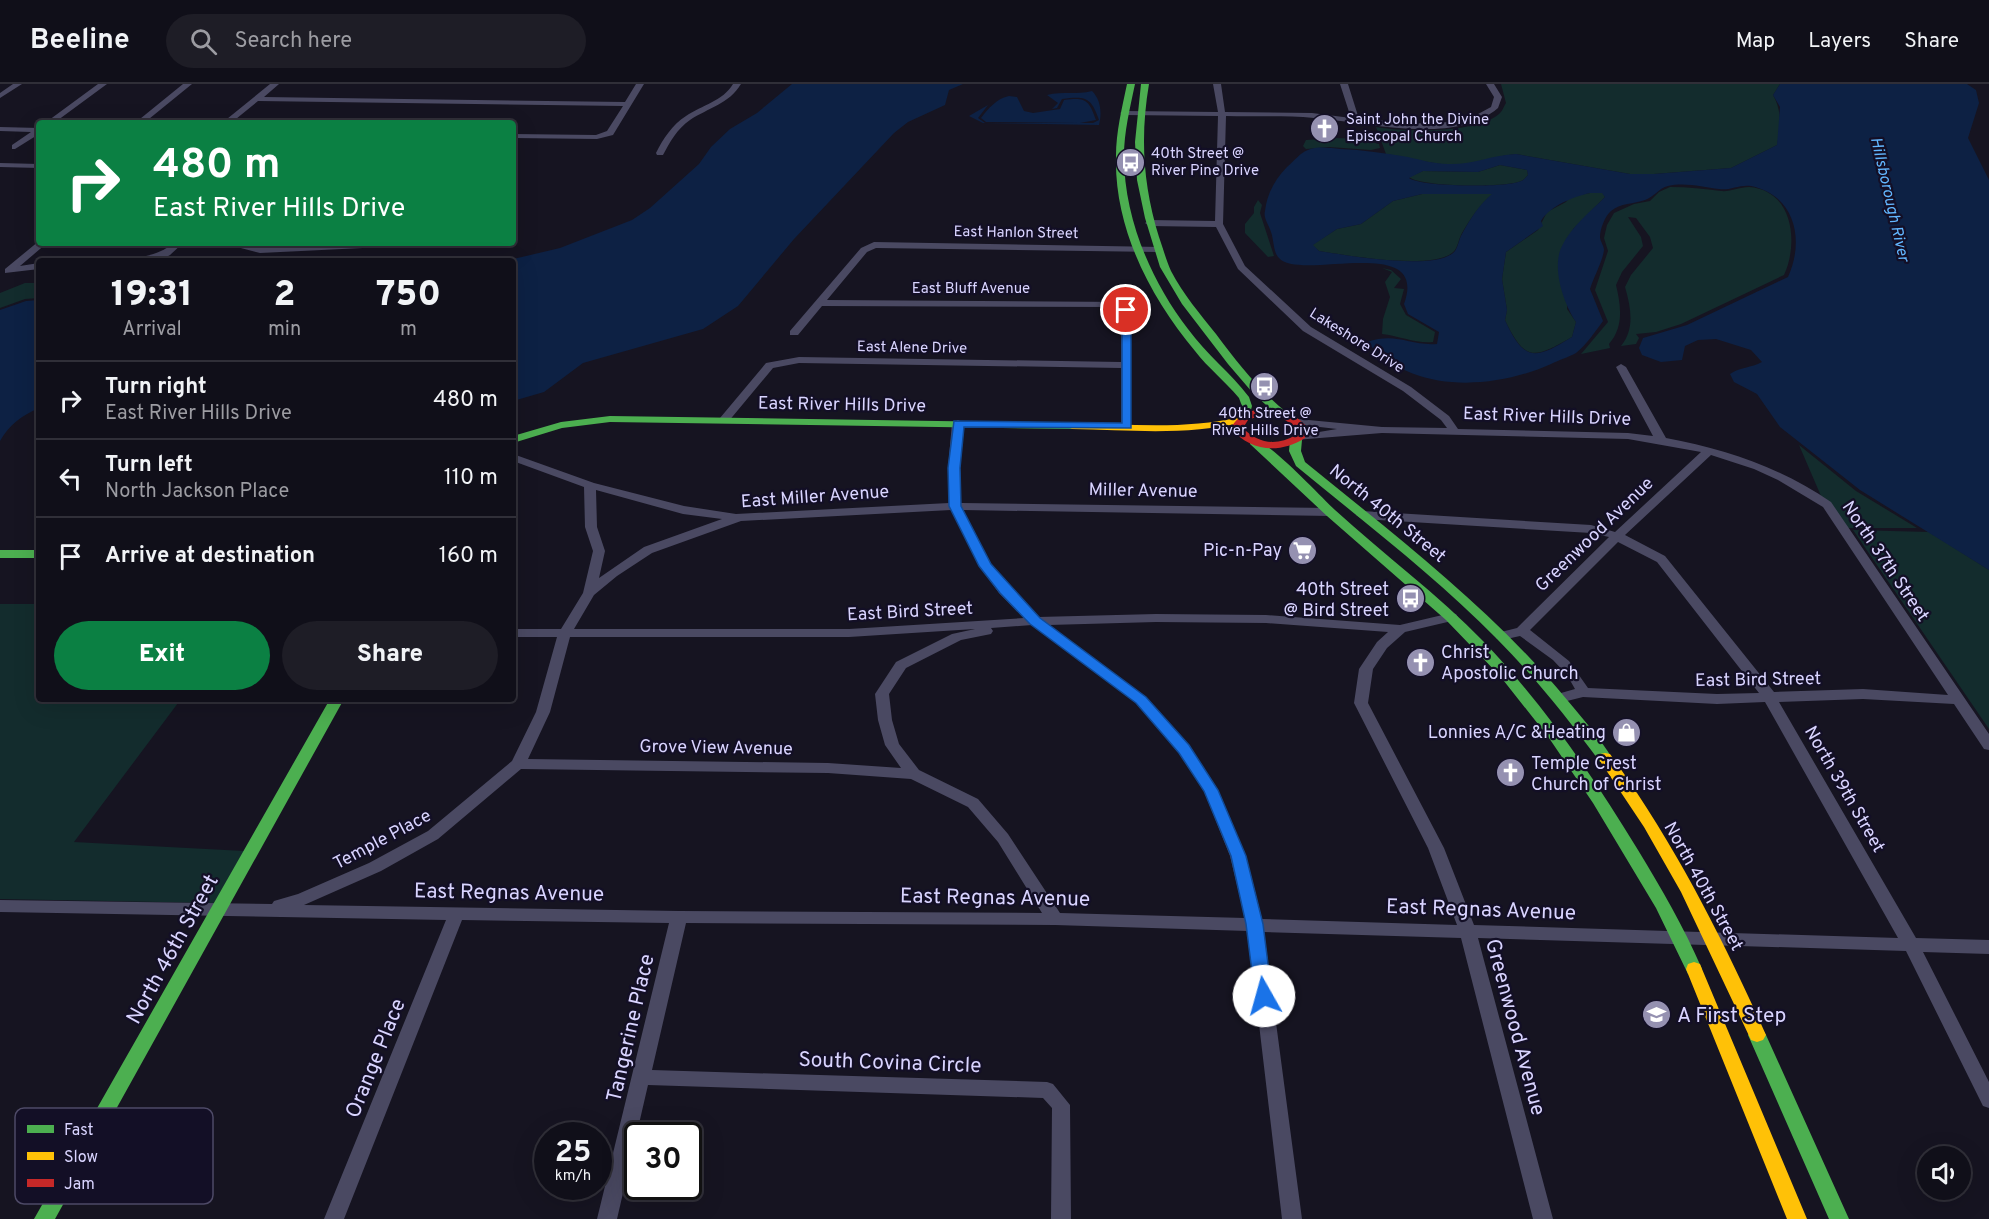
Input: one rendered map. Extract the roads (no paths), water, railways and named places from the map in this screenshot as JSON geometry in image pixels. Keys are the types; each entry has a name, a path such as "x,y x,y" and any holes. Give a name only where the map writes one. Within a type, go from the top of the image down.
{"main road":[{"path":"1131,84 1131,113 1137,179 1149,223 1167,274 1180,295 1262,399 1282,414 1298,422"},
{"path":"1145,84 1131,113 1121,178 1140,248 1146,266 1171,312 1200,351 1244,397 1247,406 1237,428 1249,440"},
{"path":"1121,178 1137,179"},
{"name":"East River Hills Drive","path":"1173,427 1228,424 1264,411 1282,414"},
{"name":"East River Hills Drive","path":"516,439 531,432 564,424 599,420 724,420 1173,427 1225,432 1276,446 1298,439"},
{"name":"North 40th Street","path":"1298,422 1302,432 1295,451 1300,464 1439,578 1502,636 1559,698 1632,794 1715,939 1839,1219"},
{"name":"North 40th Street","path":"1249,440 1282,464 1330,512 1450,617 1495,662 1553,733 1608,811 1681,938 1797,1219"},
{"path":"0,554 36,554"},
{"name":"North 46th Street","path":"107,1108 335,702"},
{"name":"North 46th Street","path":"44,1219 52,1204"}],"street":[{"path":"0,96 18,84"},
{"path":"53,120 103,84"},
{"path":"143,120 188,84"},
{"path":"230,120 275,84"},
{"path":"516,136 597,137 610,133 640,84"},
{"path":"660,153 681,123 720,102 737,84"},
{"name":"Lakeshore Drive","path":"1217,84 1222,114 1219,224 1241,267 1307,329 1407,389 1444,418 1454,431"},
{"path":"1344,84 1356,120"},
{"path":"1131,113 1312,115 1429,126 1469,122 1494,108 1498,97 1490,84"},
{"path":"257,99 628,104"},
{"path":"0,129 36,130"},
{"path":"15,147 36,132"},
{"path":"0,160 36,161"},
{"path":"0,165 36,166"},
{"path":"1149,223 1219,224"},
{"name":"East Hanlon Street","path":"820,303 864,250 874,245 1158,249"},
{"path":"4,272 38,246"},
{"path":"157,258 175,246"},
{"path":"240,246 260,250 342,246"},
{"path":"4,272 36,267"},
{"path":"794,333 820,303"},
{"name":"East Bluff Avenue","path":"820,303 1122,304 1126,310 1126,365"},
{"name":"East Alene Drive","path":"724,420 770,364 780,362 799,360 1126,365"},
{"path":"1126,365 1127,426"},
{"path":"1621,367 1660,440"},
{"name":"East River Hills Drive","path":"1298,422 1382,430"},
{"path":"958,423 954,468 955,506 985,566 1035,621 1141,700 1184,749 1211,790 1239,856 1255,924 1292,1219"},
{"name":"East River Hills Drive","path":"1298,439 1327,433 1382,430 1628,436 1660,440 1709,451"},
{"name":"Greenwood Avenue","path":"1522,631 1617,536 1709,451"},
{"name":"North 37th Street","path":"1709,451 1773,472 1804,487 1827,505 1989,745"},
{"path":"516,458 590,485 682,510 739,518"},
{"name":"Temple Place","path":"264,910 302,899 375,867 433,835 518,764 543,712 564,634 589,593 599,551 591,527 590,485"},
{"name":"Miller Avenue","path":"955,506 1330,512"},
{"name":"East Miller Avenue","path":"589,593 613,573 648,550 739,518 955,506"},
{"path":"1362,515 1591,529 1617,536"},
{"name":"North 39th Street","path":"1617,536 1661,559 1769,696 1911,945 1989,1100"},
{"name":"East Bird Street","path":"516,633 849,633 1035,621 1156,618 1266,619 1400,629 1450,617"},
{"path":"1035,621 957,638 902,665 882,694 885,720 892,745 914,774 973,803 1003,838 1055,919"},
{"name":"Greenwood Avenue","path":"1400,629 1382,645 1366,669 1361,703 1436,848 1468,931 1543,1219"},
{"path":"1502,636 1522,631 1562,659 1576,677 1583,692"},
{"name":"East Bird Street","path":"1559,698 1583,692 1717,699 1863,694 1959,700"},
{"name":"Grove View Avenue","path":"518,764 828,768 914,774"},
{"name":"East Regnas Avenue","path":"0,906 679,917 1055,919 1989,947"},
{"name":"Orange Place","path":"334,1219 457,913"},
{"name":"Tangerine Place","path":"608,1219 679,917"},
{"name":"South Covina Circle","path":"641,1077 1047,1090 1061,1105 1061,1219"}],"water":[{"path":"792,84 963,84 949,90 945,105 908,122 894,133 794,239 738,306 703,329 583,363 544,392 516,400 516,258 560,248 632,220 650,208 699,164 711,147 730,129 757,113"},
{"name":"Hillsborough River","path":"1780,84 1967,84 1976,90 1979,103 1968,138 1989,180 1989,570 1860,490 1780,427 1757,394 1734,382 1730,374 1762,362 1751,350 1716,339 1698,340 1685,346 1682,360 1661,362 1642,355 1639,348 1643,338 1687,325 1788,277 1796,248 1792,221 1787,209 1766,191 1751,186 1723,189 1681,184 1665,187 1645,200 1615,208 1607,216 1601,230 1603,254 1590,289 1603,321 1590,338 1576,353 1551,364 1504,379 1479,382 1430,379 1407,371 1385,359 1367,342 1387,338 1437,344 1439,332 1408,314 1404,304 1407,282 1398,270 1381,264 1291,264 1277,255 1265,216 1272,187 1279,177 1300,155 1316,148 1374,152 1448,164 1516,154 1630,174 1731,168 1777,145 1780,107 1773,95","holes":["1500,165 1527,170 1528,175 1522,181 1500,185 1446,185 1409,178 1423,171 1478,172","1590,193 1602,193 1605,197 1570,232 1559,255 1560,286 1576,322 1572,337 1549,350 1532,353 1518,344 1505,320 1507,310 1502,279 1506,252 1543,226 1541,221 1550,210 1570,199","1422,194 1492,194 1472,218 1455,251 1445,257 1430,260 1390,260 1319,251 1313,245 1337,229 1361,224 1393,201"]},
{"path":"1092,91 1100,107 1099,125 983,123 969,116 988,105 978,118 985,123 1093,123 1099,120 1090,102 1082,98 1062,99 1057,108 1052,109 1058,103 1047,95"},
{"path":"1009,96 1017,97 1024,111 1033,113 1060,109 1064,100 1086,101 1096,120 1080,123 986,122 981,118 997,101"},
{"path":"36,300 36,410 16,421 0,441 0,310 26,301"}],"place":[{"name":"Saint John the Divine Episcopal Church","path":"1325,128"},
{"name":"40th Street @ River Pine Drive","path":"1130,162"},
{"name":"40th Street @ River Hills Drive","path":"1265,386"},
{"name":"Pic-n-Pay","path":"1303,550"},
{"name":"40th Street @ Bird Street","path":"1410,599"},
{"name":"Christ Apostolic Church","path":"1420,662"},
{"name":"Lonnies A/C &Heating","path":"1627,732"},
{"name":"Temple Crest Church of Christ","path":"1510,773"},
{"name":"A First Step","path":"1656,1015"}]}
